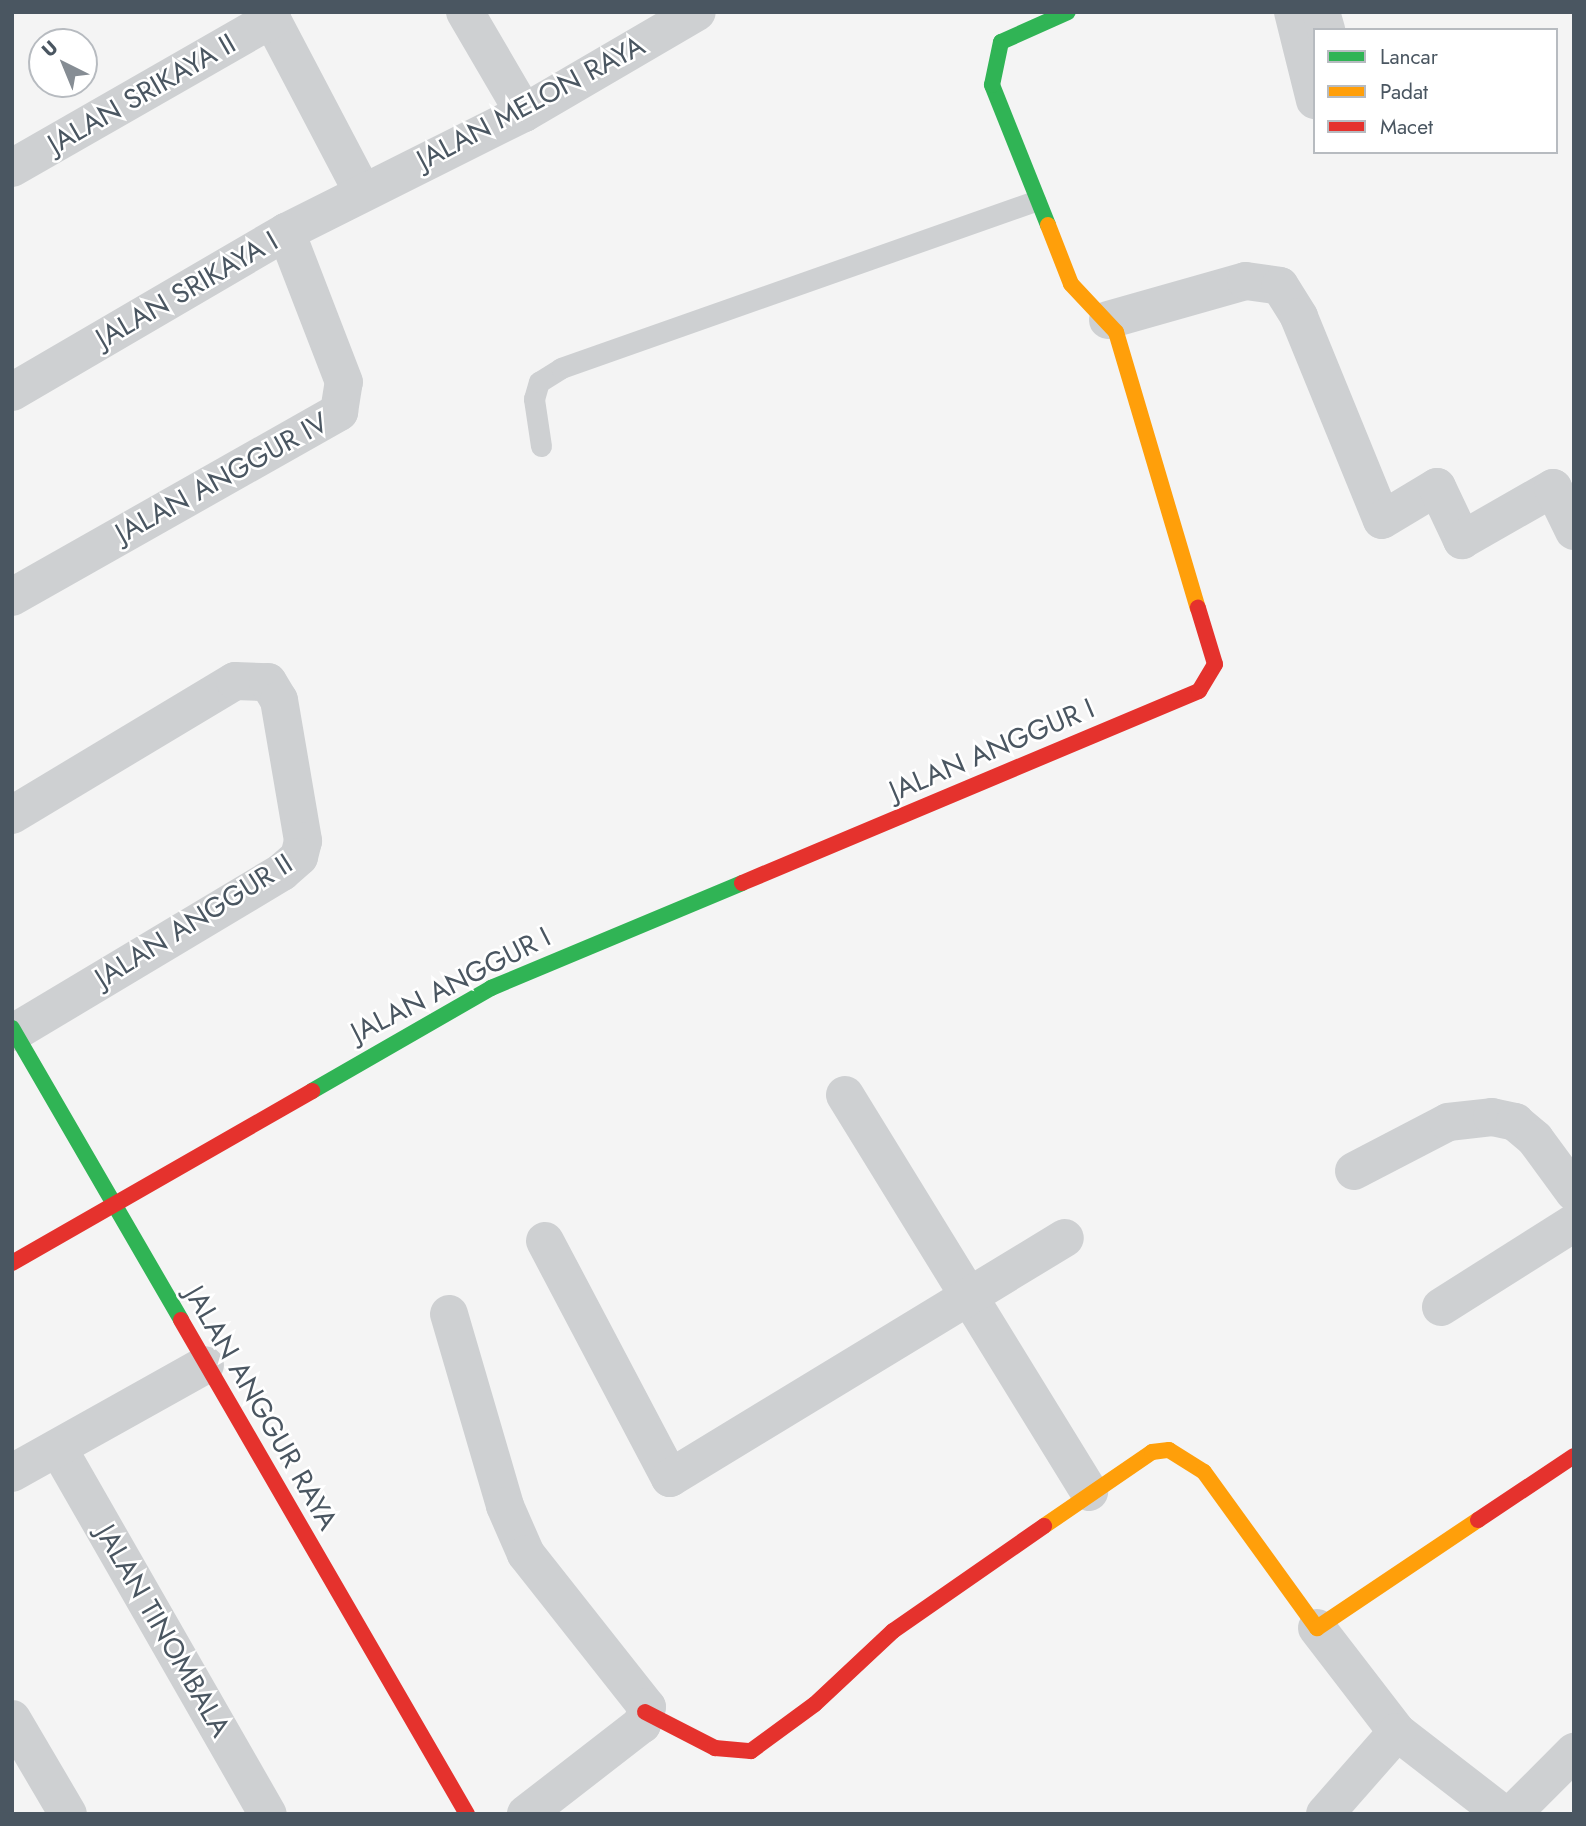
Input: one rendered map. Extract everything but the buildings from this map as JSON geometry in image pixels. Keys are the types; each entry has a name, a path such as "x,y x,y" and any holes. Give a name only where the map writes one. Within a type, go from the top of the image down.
{"street":[{"path":"465,12 524,113"},
{"name":"JALAN ANGGUR I","path":"12,1263 114,1207 308,1088 491,988 1199,691 1215,664 1108,320 1071,284 1035,201 992,85 1001,42 1068,12"},
{"path":"1293,12 1313,92"},
{"name":"JALAN MELON RAYA","path":"362,191 524,113 686,15"},
{"path":"270,16 362,191"},
{"name":"JALAN SRIKAYA II","path":"12,169 270,16"},
{"name":"JALAN SRIKAYA I","path":"12,392 286,232 362,191"},
{"name":"JALAN ANGGUR IV","path":"12,597 339,412 344,382 286,232"},
{"path":"1108,320 1247,281 1280,286 1299,317 1382,520 1437,487 1462,540 1553,488 1574,531"},
{"name":"JALAN ANGGUR II","path":"12,815 234,681 268,682 279,700 303,841 299,857 14,1030"},
{"name":"JALAN ANGGUR RAYA","path":"14,1030 205,1365 467,1814"},
{"path":"845,1095 969,1292 1089,1492"},
{"path":"1354,1171 1448,1122 1492,1117 1515,1122 1535,1139 1574,1192"},
{"path":"1441,1307 1574,1223"},
{"path":"545,1241 670,1478 969,1292 1065,1238"},
{"path":"449,1314 505,1506 526,1554 645,1712 734,1755 751,1751 815,1704 893,1631 1089,1492 1152,1452 1188,1458 1396,1732 1503,1814"},
{"path":"12,1473 205,1365"},
{"name":"JALAN TINOMBALA","path":"58,1448 268,1814"},
{"path":"1317,1628 1574,1456"},
{"path":"526,1814 642,1724 645,1712"},
{"path":"12,1719 68,1814"},
{"path":"1325,1814 1396,1732"},
{"path":"1512,1814 1574,1752"}],"lane":[{"path":"541,446 534,399 539,382 561,368 1035,201"}],"traffic: fast":[{"path":"1048,225 992,85 1001,42 1068,12"},
{"path":"312,1091 491,988 742,883"},
{"path":"12,1028 181,1320"}],"traffic: slow":[{"path":"1048,225 1071,284 1116,332 1198,608"},
{"path":"1044,1526 1152,1452 1169,1450 1204,1472 1317,1628 1478,1520"}],"traffic: jam":[{"path":"742,883 1199,691 1215,664 1198,608"},
{"path":"12,1263 312,1091"},
{"path":"181,1320 467,1814"},
{"path":"1478,1520 1574,1456"},
{"path":"645,1712 715,1748 751,1751 815,1704 893,1631 1044,1526"}]}
